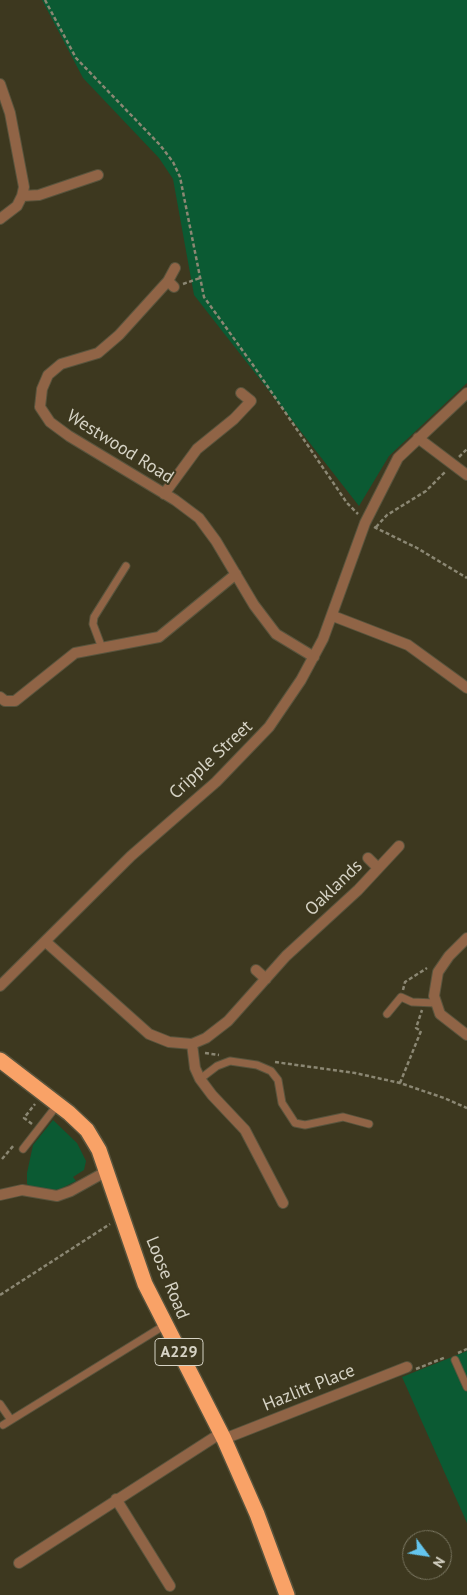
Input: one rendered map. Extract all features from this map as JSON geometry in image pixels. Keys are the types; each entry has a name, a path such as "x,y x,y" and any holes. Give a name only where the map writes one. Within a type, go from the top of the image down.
{"highway":[{"name":"Loose Road","path":"0,1060 58,1104 87,1130 99,1150 145,1284 222,1436 257,1514 286,1595"}],"street":[{"path":"0,84 10,113 24,187 22,196 12,210 0,219"},
{"path":"22,196 39,195 98,175"},
{"path":"171,284 176,268"},
{"name":"Westwood Road","path":"171,284 98,353 61,364 48,375 42,389 40,407 50,422 68,436 164,494 199,518 216,541 254,605 276,634 314,657"},
{"path":"164,494 197,449 234,419 251,401 241,392"},
{"name":"Cripple Street","path":"0,986 131,856 248,751 270,727 314,657 333,616 365,523 398,458 467,393"},
{"path":"418,438 467,475"},
{"path":"0,697 5,701 15,701 74,653 159,637 236,574"},
{"path":"333,616 408,645 467,688"},
{"name":"Oaklands","path":"192,1048 216,1032 312,931 340,908 399,846"},
{"name":"Oaklands","path":"368,858 378,868"},
{"path":"467,938 443,964 434,987 435,1003 445,1020 467,1035"},
{"path":"46,942 150,1034 168,1042 192,1048 200,1079 212,1095 245,1130 283,1203"},
{"path":"256,970 266,979"},
{"path":"0,1195 22,1190 57,1196 71,1191 107,1171"},
{"path":"260,1185 270,1180"},
{"name":"Hazlitt Place","path":"18,1563 116,1499 222,1436 406,1367"},
{"path":"116,1499 170,1586"}],"lane":[{"path":"102,648 93,624 94,617 126,566"},
{"path":"387,1014 401,996 412,1002 435,1003"},
{"path":"200,1079 217,1066 237,1061 257,1065 271,1071 278,1080 282,1103 295,1123 305,1125 343,1117 369,1124"},
{"path":"23,1150 58,1104"},
{"path":"3,1425 165,1325"},
{"path":"454,1356 467,1387"},
{"path":"0,1404 10,1420"}],"path":[{"path":"45,0 76,58 160,145 173,162 180,177 204,297 254,365 347,503 365,523 417,548 467,578"},
{"path":"171,284 200,278"},
{"path":"376,528 387,515 426,491 467,449"},
{"path":"401,996 405,982 434,964 443,964"},
{"path":"400,1083 420,1031 416,1028 424,1004"},
{"path":"192,1048 233,1058 237,1061"},
{"path":"257,1065 259,1059 355,1073 400,1083 467,1108"},
{"path":"24,1118 44,1093"},
{"path":"0,1295 123,1216"},
{"path":"406,1367 411,1371 454,1356 467,1349"}],"green space":[{"path":"42,0 467,0 467,383 389,456 359,506 194,295 173,179 159,158 83,78"},
{"path":"53,1120 77,1143 86,1161 84,1170 73,1177 76,1181 60,1189 44,1192 36,1190 27,1184 27,1173 33,1145"},
{"path":"467,1351 467,1523 402,1377"}]}
